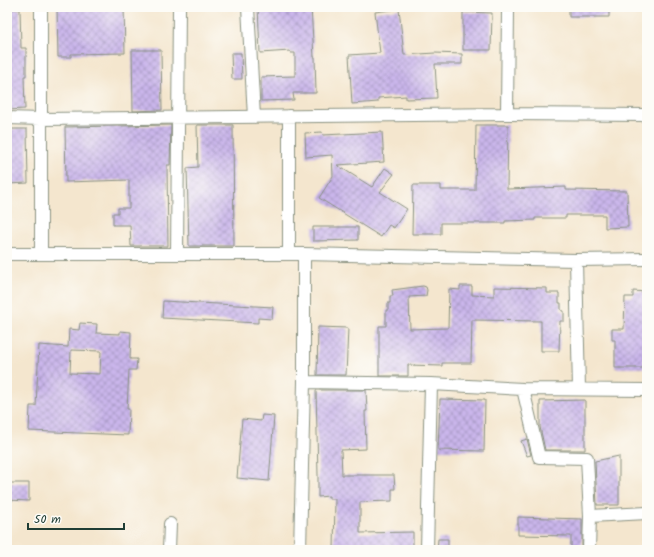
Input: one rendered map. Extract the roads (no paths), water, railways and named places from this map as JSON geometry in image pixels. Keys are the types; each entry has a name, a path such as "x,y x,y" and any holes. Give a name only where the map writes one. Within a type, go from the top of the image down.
{"street":[{"path":"41,7 41,254"},
{"path":"177,254 179,7"},
{"path":"248,7 254,116"},
{"path":"507,114 508,7"},
{"path":"7,118 179,118 507,114 647,115"},
{"path":"289,254 290,116"},
{"path":"7,254 304,254 576,260 647,259"},
{"path":"300,550 304,382 304,254"},
{"path":"576,260 579,389"},
{"path":"304,382 431,384 523,389 647,390"},
{"path":"427,550 431,384"},
{"path":"523,389 538,457 586,458 590,516 589,550"},
{"path":"590,516 647,513"},
{"path":"169,550 170,524"}]}
